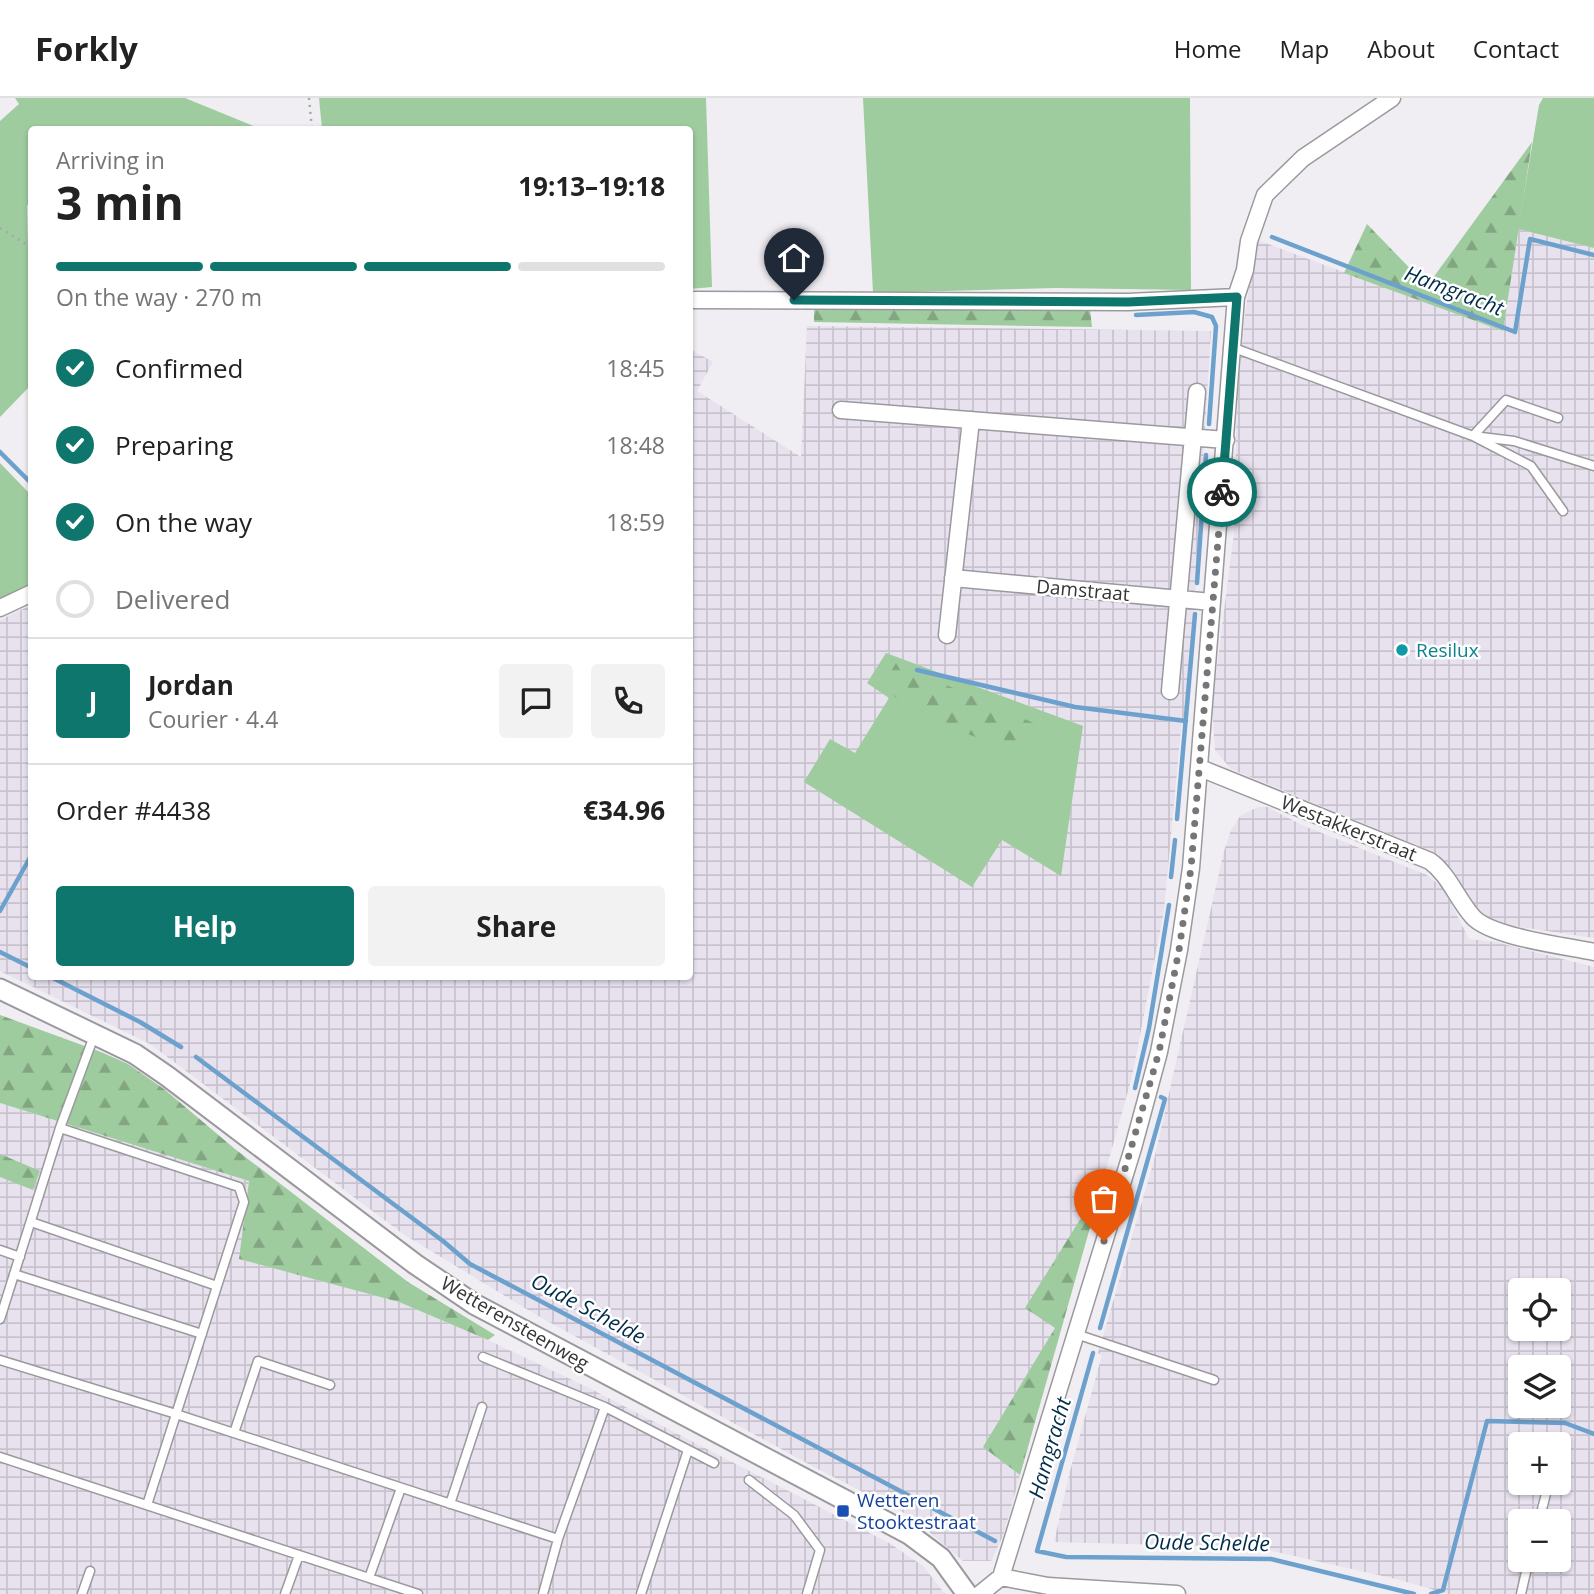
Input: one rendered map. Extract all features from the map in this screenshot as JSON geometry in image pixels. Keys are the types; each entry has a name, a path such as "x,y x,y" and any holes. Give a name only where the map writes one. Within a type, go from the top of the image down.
{"street":[{"path":"980,1594 1001,1577 1133,1148 1159,1052 1179,950 1191,868 1237,297 1245,270 1249,241 1265,195 1303,158 1392,98"},
{"path":"693,300 1128,302 1237,297"},
{"path":"1170,691 1197,392"},
{"path":"841,410 1226,440"},
{"path":"947,635 971,420"},
{"name":"Damstraat","path":"953,578 1212,601"},
{"path":"0,608 28,595"},
{"name":"Westakkerstraat","path":"1200,768 1430,861 1441,869 1475,920 1494,931 1594,952"},
{"name":"Wetterensteenweg","path":"0,989 135,1054 415,1264 474,1304 909,1534 941,1558 967,1594"},
{"path":"1001,1577 1048,1586 1177,1594"}],"lane":[{"path":"1234,348 1473,436 1531,466 1563,511"},
{"path":"1473,436 1506,400 1558,418"},
{"path":"1473,436 1514,441 1594,466"},
{"path":"0,1319 60,1128 95,1034"},
{"path":"60,1128 239,1187 244,1202 147,1506"},
{"path":"31,1222 217,1286"},
{"path":"0,1250 20,1257"},
{"path":"14,1274 202,1334"},
{"path":"1076,1334 1214,1380"},
{"path":"483,1357 605,1407 714,1463"},
{"path":"0,1360 558,1539"},
{"path":"234,1433 258,1361 330,1385"},
{"path":"450,1504 482,1407"},
{"path":"542,1594 558,1539 605,1407"},
{"path":"641,1594 688,1450"},
{"path":"0,1457 418,1594"},
{"path":"749,1480 794,1515 820,1550 807,1594"},
{"path":"369,1578 401,1488"},
{"path":"285,1594 299,1555"},
{"path":"82,1594 90,1571"},
{"path":"1521,1594 1527,1572"}],"path":[{"path":"309,98 312,126"},
{"path":"0,228 28,246"}],"shaded area":[{"path":"1518,229 1594,248 1594,938 1501,924 1482,914 1438,854 1231,769 1215,750 1212,705 1234,533 1237,400 1245,313 1257,240 1503,331"},
{"path":"807,326 1211,331 1189,692 1181,729 1164,911 1132,1077 1003,1536 991,1561 963,1561 912,1517 814,1467 538,1316 403,1234 150,1044 0,971 0,620 28,606 28,980 693,980 693,351 713,362 697,391 801,457"},
{"path":"1258,807 1267,807 1302,825 1427,875 1443,888 1469,939 1496,942 1594,967 1594,1594 1448,1594 1396,1579 1272,1551 1203,1546 1054,1542 1070,1471 1102,1355 1098,1353 1153,1164 1231,830 1241,815"},
{"path":"0,1103 249,1181 240,1259 399,1302 488,1340 589,1388 891,1544 923,1566 945,1594 0,1594"}],"green space":[{"path":"15,98 185,98 254,126 28,126 28,388 0,417 0,121 19,104"},
{"path":"319,98 706,98 712,287 693,289 693,126 322,126"},
{"path":"863,98 1190,98 1191,290 1056,288 873,293"},
{"path":"1543,98 1594,98 1594,248 1518,229 1539,105"},
{"path":"1532,142 1503,331 1344,273 1367,224 1427,286"},
{"path":"814,308 1090,309 1092,327 814,322"},
{"path":"0,463 28,492 28,588 0,602"},
{"path":"886,653 1083,726 1061,876 1002,840 972,887 804,782 830,739 855,753 889,698 867,683"},
{"path":"896,663 1036,724 1018,755 906,708 883,685"},
{"path":"0,1015 128,1064 164,1089 235,1149 408,1282 495,1335 488,1340 399,1302 239,1259 249,1181 0,1103"},
{"path":"0,1154 40,1171 33,1190 0,1177"},
{"path":"1084,1213 1093,1217 1020,1475 983,1447 1055,1328 1025,1308"}],"waterway":[{"name":"Hamgracht","path":"1272,237 1515,332 1530,239 1594,255"},
{"name":"Hamgracht","path":"1136,315 1194,312 1212,317 1216,326 1209,424"},
{"name":"Oude Schelde","path":"0,452 28,480"},
{"name":"Hamgracht","path":"1197,583 1206,455"},
{"name":"Hamgracht","path":"1177,819 1195,614"},
{"path":"917,670 1075,707 1186,721"},
{"name":"Hamgracht","path":"1171,877 1175,840"},
{"name":"Oude Schelde","path":"0,911 28,861"},
{"name":"Hamgracht","path":"1135,1088 1149,1028 1169,905"},
{"name":"Oude Schelde","path":"0,952 28,966"},
{"name":"Oude Schelde","path":"57,980 140,1022 181,1047"},
{"name":"Oude Schelde","path":"196,1057 470,1264 995,1541"},
{"name":"Hamgracht","path":"1100,1328 1165,1099 1161,1097"},
{"name":"Oude Schelde","path":"1093,1353 1037,1551 1066,1557 1271,1559 1414,1594"},
{"name":"Oude Schelde","path":"1431,1594 1443,1590 1487,1421 1565,1423 1594,1434"}],"way so far":[{"path":"1104,1241 1159,1052 1179,950 1191,868 1222,492"}],"place":[{"name":"Resilux","path":"1402,650"},
{"name":"Wetteren Stooktestraat","path":"843,1511"}],"route":[{"path":"794,300 1128,302 1237,297 1222,492"}]}
